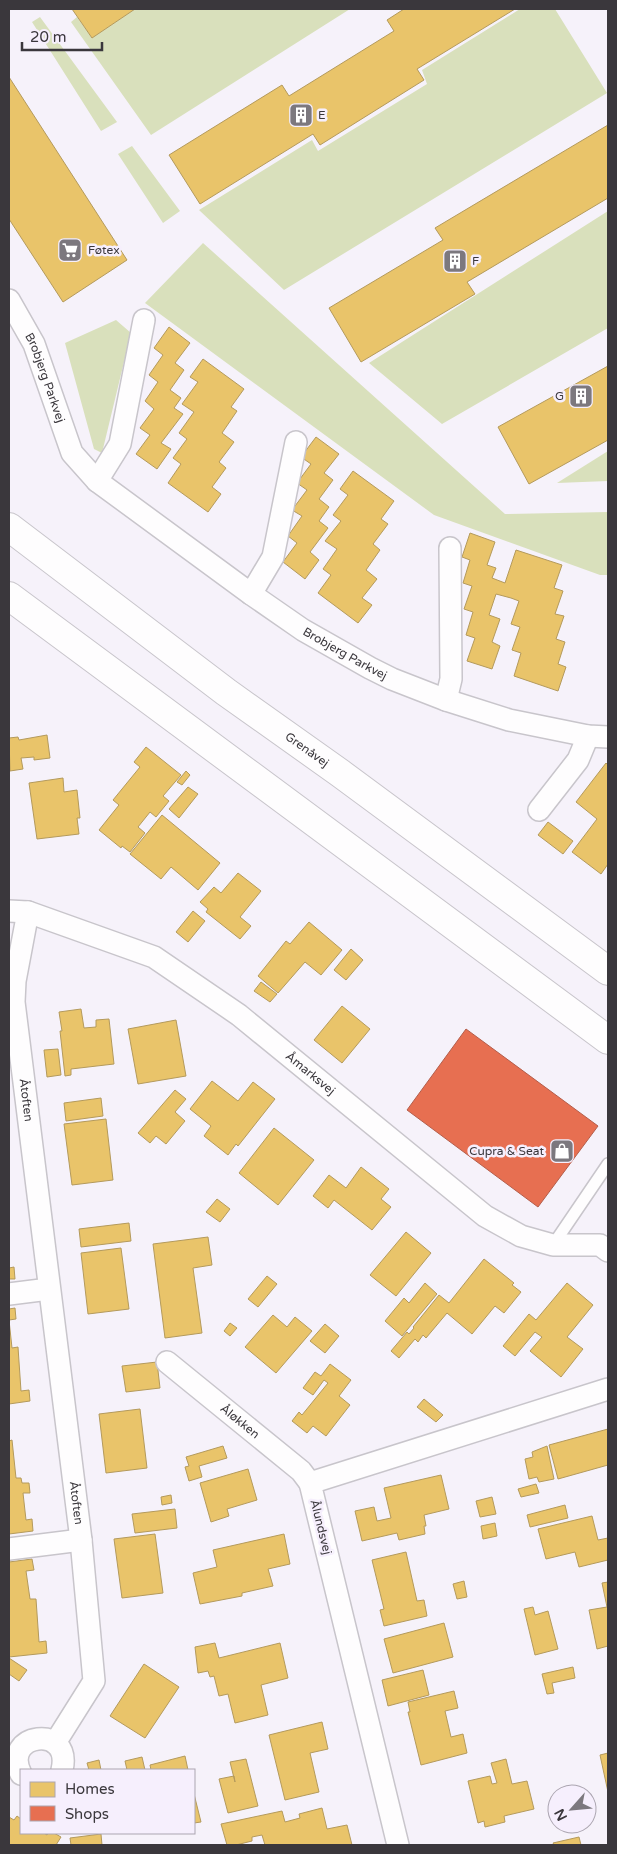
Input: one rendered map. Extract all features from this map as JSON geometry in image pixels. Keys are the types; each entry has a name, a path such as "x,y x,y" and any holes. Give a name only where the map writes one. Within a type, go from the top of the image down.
{"main road":[{"name":"Grenåvej","path":"9,527 226,692 348,779 608,971"},
{"path":"9,596 608,1040"}],"street":[{"name":"Brobjerg Parkvej","path":"9,300 34,344 72,452 97,481 303,630 370,668 392,679 446,700 509,720 598,736 539,810"},
{"path":"97,481 120,444 144,320"},
{"path":"251,594 272,557 296,442"},
{"path":"446,700 451,679 450,548"},
{"name":"Åmarksvej","path":"18,911 154,957 239,1015 484,1216 521,1236 553,1245 604,1248"},
{"name":"Åtoften","path":"18,911 14,1002 80,1540 94,1681 55,1743"},
{"path":"9,1294 50,1289"},
{"name":"Åløkken","path":"167,1362 302,1471 310,1483"},
{"name":"Ålundsvej","path":"398,1845 310,1483 608,1389"},
{"name":"Åtoften","path":"9,1549 80,1540"},
{"path":"16,1765 19,1753 25,1744 40,1738 48,1739 55,1743 63,1754 62,1769"}],"lane":[{"path":"553,1245 608,1164"}],"green space":[{"path":"135,9 350,9 151,135 71,22 77,17 92,38"},
{"path":"520,9 555,9 607,93 284,290 199,210 312,140 318,151 427,84 422,70"},
{"path":"40,17 117,122 101,131 32,22"},
{"path":"132,146 180,211 163,223 118,154"},
{"path":"608,211 608,328 442,424 369,363"},
{"path":"203,243 505,514 608,512 608,575 600,575 434,515 145,303"},
{"path":"116,320 131,333 102,453 94,449 65,343"},
{"path":"608,451 608,481 557,483"}],"building: Homes":[{"path":"72,9 135,9 92,38"},
{"name":"E","path":"404,9 515,9 417,69 424,80 320,145 313,134 200,204 169,155 282,85 289,96 394,31 387,20"},
{"path":"9,77 127,260 63,302 9,219"},
{"name":"F","path":"608,125 608,198 467,282 475,294 361,362 329,308 443,240 435,228"},
{"path":"169,327 190,343 175,363 184,370 170,390 181,398 174,408 183,414 161,443 171,449 157,469 136,454 150,435 140,428 154,409 145,401 158,382 149,375 163,355 154,348"},
{"path":"203,359 244,389 231,407 237,411 222,433 234,442 219,462 226,468 212,487 221,494 208,512 168,483 181,464 173,458 187,439 179,433 194,412 182,404 198,382 190,377"},
{"name":"G","path":"608,366 608,440 529,484 498,427"},
{"path":"316,437 339,454 324,473 333,480 319,499 329,507 319,521 328,528 310,552 319,560 305,579 283,562 297,543 288,536 302,516 292,510 307,490 297,483 311,464 301,457"},
{"path":"353,471 394,501 381,519 388,524 373,544 380,550 366,570 377,579 362,598 372,605 358,623 318,593 331,575 323,569 337,549 325,541 341,521 333,515 348,495 340,489"},
{"path":"470,533 495,542 487,565 496,568 492,578 505,583 516,550 562,565 554,588 563,591 555,614 564,616 556,639 565,642 558,664 566,667 558,691 514,676 521,653 512,650 520,627 511,624 519,601 511,598 496,594 489,615 500,619 492,642 500,646 492,669 467,661 475,638 466,635 473,612 464,609 472,586 463,583 470,560 462,557"},
{"path":"47,735 50,758 34,760 34,757 21,758 23,769 10,771 9,738 18,737 19,740"},
{"path":"146,747 181,775 163,796 169,801 156,817 150,812 138,827 145,833 130,852 122,846 121,848 99,830 119,805 113,800 140,767 134,762"},
{"path":"606,763 608,765 608,864 601,874 572,852 597,819 576,802"},
{"path":"186,771 190,775 182,785 177,782"},
{"path":"63,778 64,792 77,790 80,818 77,818 79,834 37,839 29,783"},
{"path":"188,787 198,794 179,818 169,809"},
{"path":"162,815 220,863 198,890 171,867 161,879 130,854"},
{"path":"548,822 573,841 563,854 538,835"},
{"path":"238,873 261,891 240,917 251,926 240,939 206,912 208,909 200,902 214,887 221,893"},
{"path":"193,911 205,921 188,942 176,932"},
{"path":"309,922 342,950 321,975 305,962 278,993 258,976 286,941 290,944"},
{"path":"351,949 363,960 346,980 334,970"},
{"path":"261,982 277,994 270,1002 254,991"},
{"path":"342,1006 370,1029 342,1063 314,1040"},
{"path":"81,1009 84,1028 96,1027 96,1020 109,1019 114,1064 71,1069 71,1075 65,1076 59,1012"},
{"path":"176,1020 186,1076 138,1084 128,1029"},
{"path":"58,1049 61,1075 47,1077 44,1050"},
{"path":"212,1081 238,1101 253,1082 275,1099 238,1146 236,1144 228,1155 204,1136 211,1126 190,1109"},
{"path":"175,1090 186,1099 175,1112 185,1121 166,1144 156,1136 150,1143 138,1133"},
{"path":"101,1098 103,1116 66,1121 64,1103"},
{"path":"106,1119 113,1180 72,1185 64,1124"},
{"path":"274,1128 314,1160 278,1205 239,1173"},
{"path":"361,1167 389,1189 381,1199 391,1207 372,1230 334,1200 328,1208 313,1196 329,1175 346,1188"},
{"path":"217,1199 230,1209 220,1222 206,1212"},
{"path":"129,1223 131,1241 81,1247 79,1229"},
{"path":"406,1232 431,1253 396,1296 370,1275"},
{"path":"208,1237 212,1265 193,1268 202,1333 165,1338 153,1244"},
{"path":"121,1248 129,1309 88,1314 81,1253"},
{"path":"484,1259 514,1283 512,1285 521,1292 504,1313 495,1306 472,1334 447,1313 426,1338 423,1335 418,1342 415,1339 399,1358 391,1351 407,1332 409,1334 439,1295 449,1303"},
{"path":"14,1267 15,1279 9,1279 9,1268"},
{"path":"267,1276 277,1284 258,1307 248,1299"},
{"path":"425,1283 437,1294 402,1336 385,1321 404,1298 409,1303"},
{"path":"567,1283 593,1305 567,1337 583,1349 561,1377 530,1351 542,1337 535,1332 515,1356 503,1346 529,1314 536,1320"},
{"path":"15,1308 16,1319 9,1320 9,1309"},
{"path":"273,1315 287,1327 295,1317 312,1331 276,1373 245,1347"},
{"path":"9,1320 12,1348 18,1347 21,1391 29,1390 30,1401 9,1404"},
{"path":"230,1323 237,1328 230,1336 224,1331"},
{"path":"325,1324 339,1336 325,1353 310,1341"},
{"path":"157,1362 160,1388 126,1392 122,1366"},
{"path":"330,1364 351,1380 339,1396 350,1405 326,1436 313,1426 307,1433 292,1421 299,1412 302,1415 328,1383 324,1380 313,1395 303,1388 315,1372 321,1376"},
{"path":"424,1399 443,1415 436,1422 417,1407"},
{"path":"140,1409 147,1468 106,1473 99,1414"},
{"path":"608,1429 608,1465 558,1479 549,1445"},
{"path":"12,1440 16,1478 21,1478 22,1483 29,1483 30,1493 23,1493 26,1520 32,1519 33,1531 9,1534 9,1441"},
{"path":"223,1446 227,1458 199,1466 202,1477 189,1481 185,1467 189,1466 186,1457"},
{"path":"547,1446 554,1479 539,1482 537,1477 529,1479 525,1459 533,1457 532,1452"},
{"path":"248,1469 257,1500 227,1509 229,1516 211,1522 200,1483"},
{"path":"441,1475 449,1509 424,1515 425,1534 399,1540 397,1533 362,1541 355,1511 374,1507 377,1521 391,1518 384,1488"},
{"path":"536,1484 539,1493 521,1497 518,1489"},
{"path":"171,1495 172,1503 162,1505 161,1497"},
{"path":"492,1497 496,1514 480,1517 476,1501"},
{"path":"565,1505 568,1518 530,1527 527,1515"},
{"path":"175,1509 177,1528 135,1533 132,1514"},
{"path":"592,1516 598,1540 608,1538 608,1560 579,1567 575,1552 546,1559 538,1529"},
{"path":"495,1523 497,1536 483,1539 481,1526"},
{"path":"155,1534 163,1593 122,1598 114,1539"},
{"path":"284,1534 290,1564 268,1569 273,1586 242,1593 242,1596 200,1604 193,1573 217,1567 213,1550"},
{"path":"406,1552 417,1601 424,1600 427,1616 384,1626 380,1610 384,1609 372,1560"},
{"path":"32,1559 34,1570 26,1571 30,1599 36,1599 39,1642 46,1641 47,1653 9,1657 9,1562"},
{"path":"464,1581 467,1597 457,1599 453,1584"},
{"path":"608,1582 608,1646 597,1649 589,1610 607,1607 602,1583"},
{"path":"533,1607 535,1615 548,1611 558,1649 535,1655 524,1609"},
{"path":"444,1623 453,1657 393,1673 384,1639"},
{"path":"215,1643 219,1658 280,1643 288,1678 261,1685 268,1715 235,1723 228,1694 219,1696 214,1676 210,1677 208,1671 198,1673 195,1647"},
{"path":"9,1658 27,1670 19,1681 9,1674"},
{"path":"144,1664 179,1687 145,1738 110,1716"},
{"path":"573,1667 575,1678 552,1683 554,1693 547,1694 542,1674"},
{"path":"423,1670 429,1695 388,1706 382,1680"},
{"path":"454,1691 458,1708 445,1711 451,1737 463,1734 467,1753 421,1765 408,1712 410,1712 408,1702"},
{"path":"322,1722 328,1749 310,1753 319,1792 285,1800 269,1735"},
{"path":"608,1753 608,1792 600,1755"},
{"path":"185,1756 188,1769 151,1769 150,1765"},
{"path":"142,1757 145,1769 127,1769 125,1761"},
{"path":"246,1759 258,1806 228,1813 219,1779 234,1776 230,1762"},
{"path":"506,1759 512,1784 527,1781 534,1809 504,1816 505,1822 485,1827 484,1821 478,1823 468,1781 490,1776 492,1784 497,1783 491,1763"},
{"path":"99,1760 101,1769 89,1769 87,1763"},
{"path":"195,1798 201,1822 195,1823"},
{"path":"322,1808 327,1829 347,1825 352,1845 265,1845 262,1835 252,1837 252,1841 227,1845 221,1824 282,1811 285,1822 300,1818 299,1814"},
{"path":"17,1816 20,1818 20,1834 56,1834 61,1837 56,1845 9,1845 9,1817 14,1820"},
{"path":"101,1834 102,1845 71,1845 70,1838"},
{"path":"579,1837 581,1845 554,1845 553,1843"}],"building: Shops":[{"path":"466,1029 598,1126 538,1207 407,1110"}],"place":[{"name":"E","path":"301,115"},
{"name":"Føtex","path":"70,250"},
{"name":"F","path":"455,261"},
{"name":"G","path":"581,396"},
{"name":"Cupra & Seat","path":"562,1151"}]}
